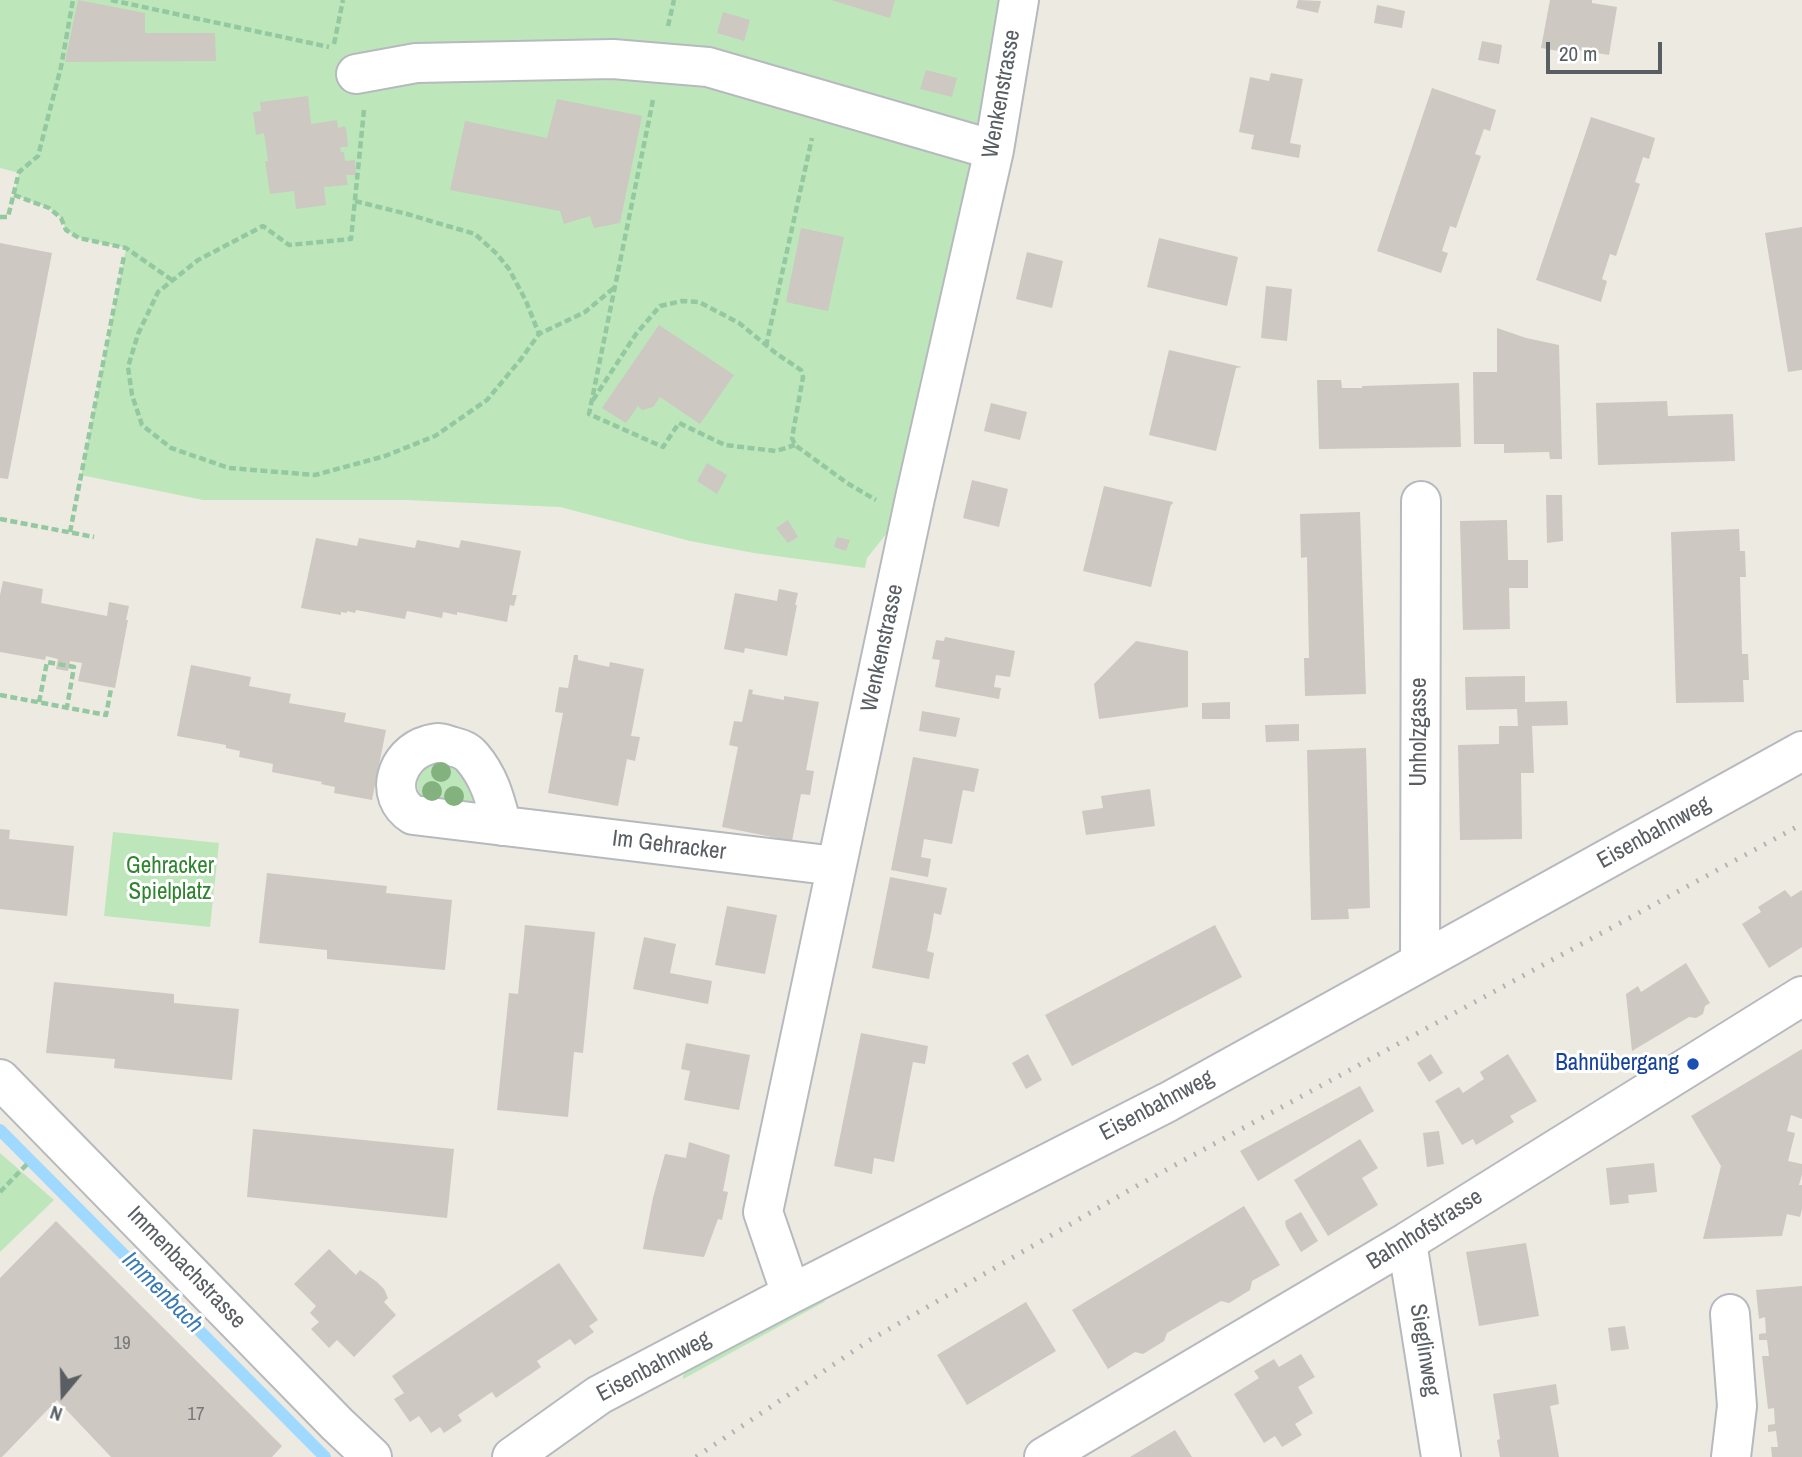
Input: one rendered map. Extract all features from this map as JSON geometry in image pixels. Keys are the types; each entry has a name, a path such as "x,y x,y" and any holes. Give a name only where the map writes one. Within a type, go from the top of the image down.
{"street":[{"name":"Wenkenstrasse","path":"791,1294 763,1212 910,519 994,150 1019,0"},
{"path":"362,73 416,63 613,59 708,67 994,150"},
{"name":"Unholzgasse","path":"1420,962 1421,501"},
{"name":"Eisenbahnweg","path":"512,1457 599,1395 1168,1102 1802,751"},
{"name":"Im Gehracker","path":"502,826 836,866"},
{"name":"Bahnhofstrasse","path":"1048,1456 1407,1242 1802,996"},
{"name":"Immenbachstrasse","path":"0,1079 372,1457"},
{"name":"Sieglinweg","path":"1407,1242 1441,1457"},
{"path":"1730,1314 1737,1406 1731,1457"}],"path":[{"path":"0,217 8,217 19,172 38,156 61,67 73,0"},
{"path":"111,0 333,48 343,0"},
{"path":"660,63 589,414 663,447 679,423 725,444 776,451 795,445"},
{"path":"362,73 351,239 289,245 263,226 198,260 158,292 138,334 128,367 132,395 142,425 171,448 229,468 315,475 385,456 435,436 487,400 539,334 585,312 615,287"},
{"path":"766,346 821,100"},
{"path":"14,195 49,208 61,218 66,230 79,238 126,248 172,280"},
{"path":"355,201 475,234 498,254 509,268 539,334"},
{"path":"70,532 124,256"},
{"path":"591,402 636,334 660,306 682,301 699,302 739,323 801,370 803,374 792,438 795,445 847,483 910,519"},
{"path":"0,519 94,537"},
{"path":"40,702 47,662 74,667 66,707"},
{"path":"0,695 106,715 111,689"},
{"path":"0,1192 25,1166"}],"green space":[{"path":"0,0 1019,0 915,498 867,558 865,568 754,553 690,541 560,507 406,500 203,500 81,475 126,248 79,238 66,230 61,218 49,208 14,195 19,173 0,168"},
{"path":"435,761 456,765 473,799 472,804 424,800 418,788 419,778 425,768"},
{"name":"Gehracker Spielplatz","path":"113,832 219,843 210,927 104,916"},
{"path":"0,1153 54,1200 0,1252"},
{"path":"826,1301 683,1379 688,1367 799,1304"}],"building":[{"path":"78,0 145,13 145,33 215,33 216,61 65,62"},
{"path":"831,0 895,0 890,18"},
{"path":"1298,0 1321,1 1318,13 1296,8"},
{"path":"1550,0 1592,0 1592,3 1617,7 1609,55 1541,48"},
{"path":"1377,5 1405,11 1402,28 1374,23"},
{"path":"723,12 750,20 744,41 717,33"},
{"path":"1482,41 1502,45 1499,64 1478,60"},
{"path":"926,70 957,78 952,97 920,89"},
{"path":"1271,73 1303,79 1290,143 1301,145 1299,158 1251,149 1254,135 1239,132 1250,77 1269,81"},
{"path":"1432,88 1496,110 1490,131 1484,129 1475,154 1481,156 1456,228 1450,226 1442,251 1448,253 1441,273 1377,251"},
{"path":"308,96 311,124 337,120 338,128 346,128 348,145 340,147 341,152 344,152 345,161 355,160 356,175 346,175 348,185 324,187 326,205 296,209 294,191 270,194 264,133 256,135 253,112 261,111 260,102"},
{"path":"557,99 642,116 620,223 594,228 590,216 564,224 560,211 450,190 465,121 547,138"},
{"path":"1591,117 1655,138 1649,159 1643,157 1635,182 1640,184 1616,256 1610,254 1602,279 1607,281 1601,302 1536,280"},
{"path":"1802,227 1802,370 1788,372 1765,233"},
{"path":"801,228 844,237 828,311 786,302"},
{"path":"1159,238 1238,257 1227,306 1147,287"},
{"path":"0,243 52,253 8,479 0,478"},
{"path":"1027,252 1063,261 1052,308 1016,299"},
{"path":"1266,286 1292,289 1287,341 1261,338"},
{"path":"659,325 734,375 700,424 660,397 653,407 642,410 638,406 626,423 602,408"},
{"path":"1497,328 1559,345 1562,459 1550,459 1549,452 1504,453 1504,444 1474,444 1473,372 1497,372"},
{"path":"1169,350 1242,367 1236,368 1216,451 1149,435"},
{"path":"1317,380 1341,380 1342,388 1459,383 1461,447 1319,449"},
{"path":"1667,401 1668,416 1733,414 1735,461 1598,465 1596,403"},
{"path":"991,403 1027,412 1020,440 984,431"},
{"path":"707,463 727,475 717,494 697,481"},
{"path":"972,480 1008,489 999,527 963,518"},
{"path":"1104,486 1173,502 1151,587 1083,571"},
{"path":"1546,495 1562,495 1563,541 1547,543"},
{"path":"1360,512 1366,694 1305,696 1304,658 1309,658 1307,557 1301,558 1300,514"},
{"path":"788,520 798,537 788,543 776,528"},
{"path":"1507,520 1508,560 1528,560 1528,588 1509,588 1510,629 1463,630 1460,521"},
{"path":"1739,529 1740,551 1745,551 1746,577 1740,577 1742,654 1748,654 1749,680 1743,680 1744,702 1676,703 1671,532"},
{"path":"837,537 850,540 846,551 834,547"},
{"path":"316,538 357,546 359,538 415,548 417,540 459,548 461,540 521,551 512,595 517,595 514,606 510,605 507,622 457,612 457,615 443,612 442,618 407,611 405,619 356,610 355,613 341,612 341,615 301,608"},
{"path":"3,581 43,589 41,603 107,616 109,602 129,606 115,688 78,681 82,663 70,661 68,671 56,669 58,659 46,656 45,660 0,652 0,595"},
{"path":"779,589 798,593 787,656 745,648 744,653 724,649 735,593 777,601"},
{"path":"945,637 1015,651 1010,677 996,675 994,687 1001,688 999,699 935,687 940,660 932,659 936,640 944,641"},
{"path":"1136,641 1188,651 1188,707 1099,719 1094,684"},
{"path":"574,655 578,655 578,660 609,667 610,662 644,669 631,736 640,737 635,761 627,759 618,806 548,793 563,713 555,712 559,687 568,688"},
{"path":"191,665 251,677 249,686 291,694 289,703 346,713 344,722 386,730 372,800 334,793 335,787 321,784 322,782 272,772 273,764 239,757 240,751 226,748 226,745 177,736"},
{"path":"1525,676 1525,702 1567,701 1568,725 1532,726 1534,773 1521,773 1522,839 1460,840 1458,745 1499,744 1499,726 1518,726 1517,709 1466,710 1465,677"},
{"path":"749,689 753,690 752,694 784,700 784,696 819,702 806,770 814,771 810,795 801,794 792,841 722,827 738,747 729,745 734,721 742,722"},
{"path":"1230,702 1230,719 1202,719 1202,703"},
{"path":"922,711 960,718 956,737 919,731"},
{"path":"1299,724 1299,741 1266,742 1265,725"},
{"path":"1366,748 1370,908 1348,909 1349,919 1311,920 1307,750"},
{"path":"913,757 979,769 974,792 963,790 952,844 924,839 921,857 931,859 928,877 891,870"},
{"path":"1150,789 1155,826 1086,835 1082,811 1103,808 1101,796"},
{"path":"0,829 10,830 9,839 74,846 67,916 0,909"},
{"path":"267,873 387,886 386,893 452,900 445,970 327,959 327,950 259,943"},
{"path":"890,877 947,888 941,915 934,913 927,951 934,953 929,979 872,968"},
{"path":"1785,890 1791,897 1802,890 1802,947 1769,968 1742,924 1761,912 1758,907"},
{"path":"727,906 777,915 765,974 715,965"},
{"path":"525,925 595,932 583,1053 574,1052 568,1117 497,1110 509,993 518,994"},
{"path":"1215,925 1242,977 1072,1066 1045,1015"},
{"path":"644,937 676,944 670,973 712,981 708,1004 633,989"},
{"path":"1686,963 1710,1003 1705,1006 1703,1014 1696,1018 1689,1017 1632,1051 1626,994 1638,986 1641,992"},
{"path":"54,982 174,994 174,1003 239,1009 232,1080 114,1068 115,1059 46,1053"},
{"path":"861,1033 928,1046 925,1064 913,1062 894,1162 874,1158 872,1174 834,1166"},
{"path":"686,1043 750,1055 739,1110 684,1100 690,1071 681,1069"},
{"path":"1802,1049 1802,1119 1791,1115 1787,1131 1795,1133 1788,1161 1802,1164 1799,1185 1802,1185 1800,1217 1787,1214 1782,1236 1703,1239 1721,1166 1691,1116"},
{"path":"1028,1054 1042,1080 1026,1089 1012,1063"},
{"path":"1431,1054 1443,1073 1429,1082 1417,1063"},
{"path":"1508,1054 1537,1101 1510,1116 1514,1122 1476,1145 1473,1139 1462,1145 1435,1101 1459,1087 1463,1093 1484,1079 1480,1072"},
{"path":"1360,1086 1374,1111 1258,1181 1240,1151"},
{"path":"253,1129 454,1149 447,1218 247,1197"},
{"path":"1439,1131 1444,1164 1427,1167 1423,1133"},
{"path":"1360,1139 1378,1168 1362,1178 1378,1205 1328,1236 1294,1180"},
{"path":"689,1142 730,1155 723,1191 728,1192 722,1220 718,1219 704,1257 643,1249 665,1154 686,1158"},
{"path":"1654,1163 1657,1192 1628,1195 1629,1203 1610,1205 1606,1168"},
{"path":"1244,1206 1280,1265 1252,1281 1250,1290 1229,1303 1221,1301 1167,1333 1164,1341 1143,1354 1135,1352 1108,1369 1072,1310"},
{"path":"1301,1212 1318,1241 1301,1252 1285,1221"},
{"path":"56,1221 282,1446 272,1457 111,1457 57,1400 0,1457 0,1278"},
{"path":"1526,1243 1539,1316 1479,1326 1466,1252"},
{"path":"329,1249 356,1275 360,1270 377,1282 388,1298 384,1302 396,1315 354,1357 337,1340 329,1348 311,1329 319,1322 310,1313 316,1306 294,1284"},
{"path":"559,1263 598,1320 589,1326 594,1332 575,1345 570,1339 537,1361 541,1367 496,1398 492,1392 458,1415 462,1421 444,1433 440,1427 431,1433 419,1416 410,1422 394,1399 404,1393 392,1376"},
{"path":"1802,1286 1802,1457 1772,1457 1771,1447 1778,1447 1776,1431 1768,1432 1768,1425 1775,1424 1774,1408 1768,1409 1762,1356 1769,1356 1767,1340 1759,1340 1759,1334 1766,1333 1765,1317 1759,1319 1756,1290"},
{"path":"1026,1302 1056,1351 967,1405 937,1355"},
{"path":"1625,1326 1629,1349 1611,1351 1608,1328"},
{"path":"1301,1354 1315,1377 1298,1387 1313,1413 1295,1424 1302,1435 1282,1447 1275,1436 1264,1443 1234,1394 1259,1378 1254,1371 1274,1359 1279,1367"},
{"path":"1556,1384 1559,1404 1550,1406 1559,1457 1500,1457 1493,1394"},
{"path":"1175,1430 1192,1457 1130,1457"}],"waterway":[{"name":"Immenbach","path":"0,1130 325,1457"}],"railway":[{"path":"696,1457 870,1340 1133,1188 1802,824"}],"place":[{"name":"Bahnübergang","path":"1693,1064"}]}
